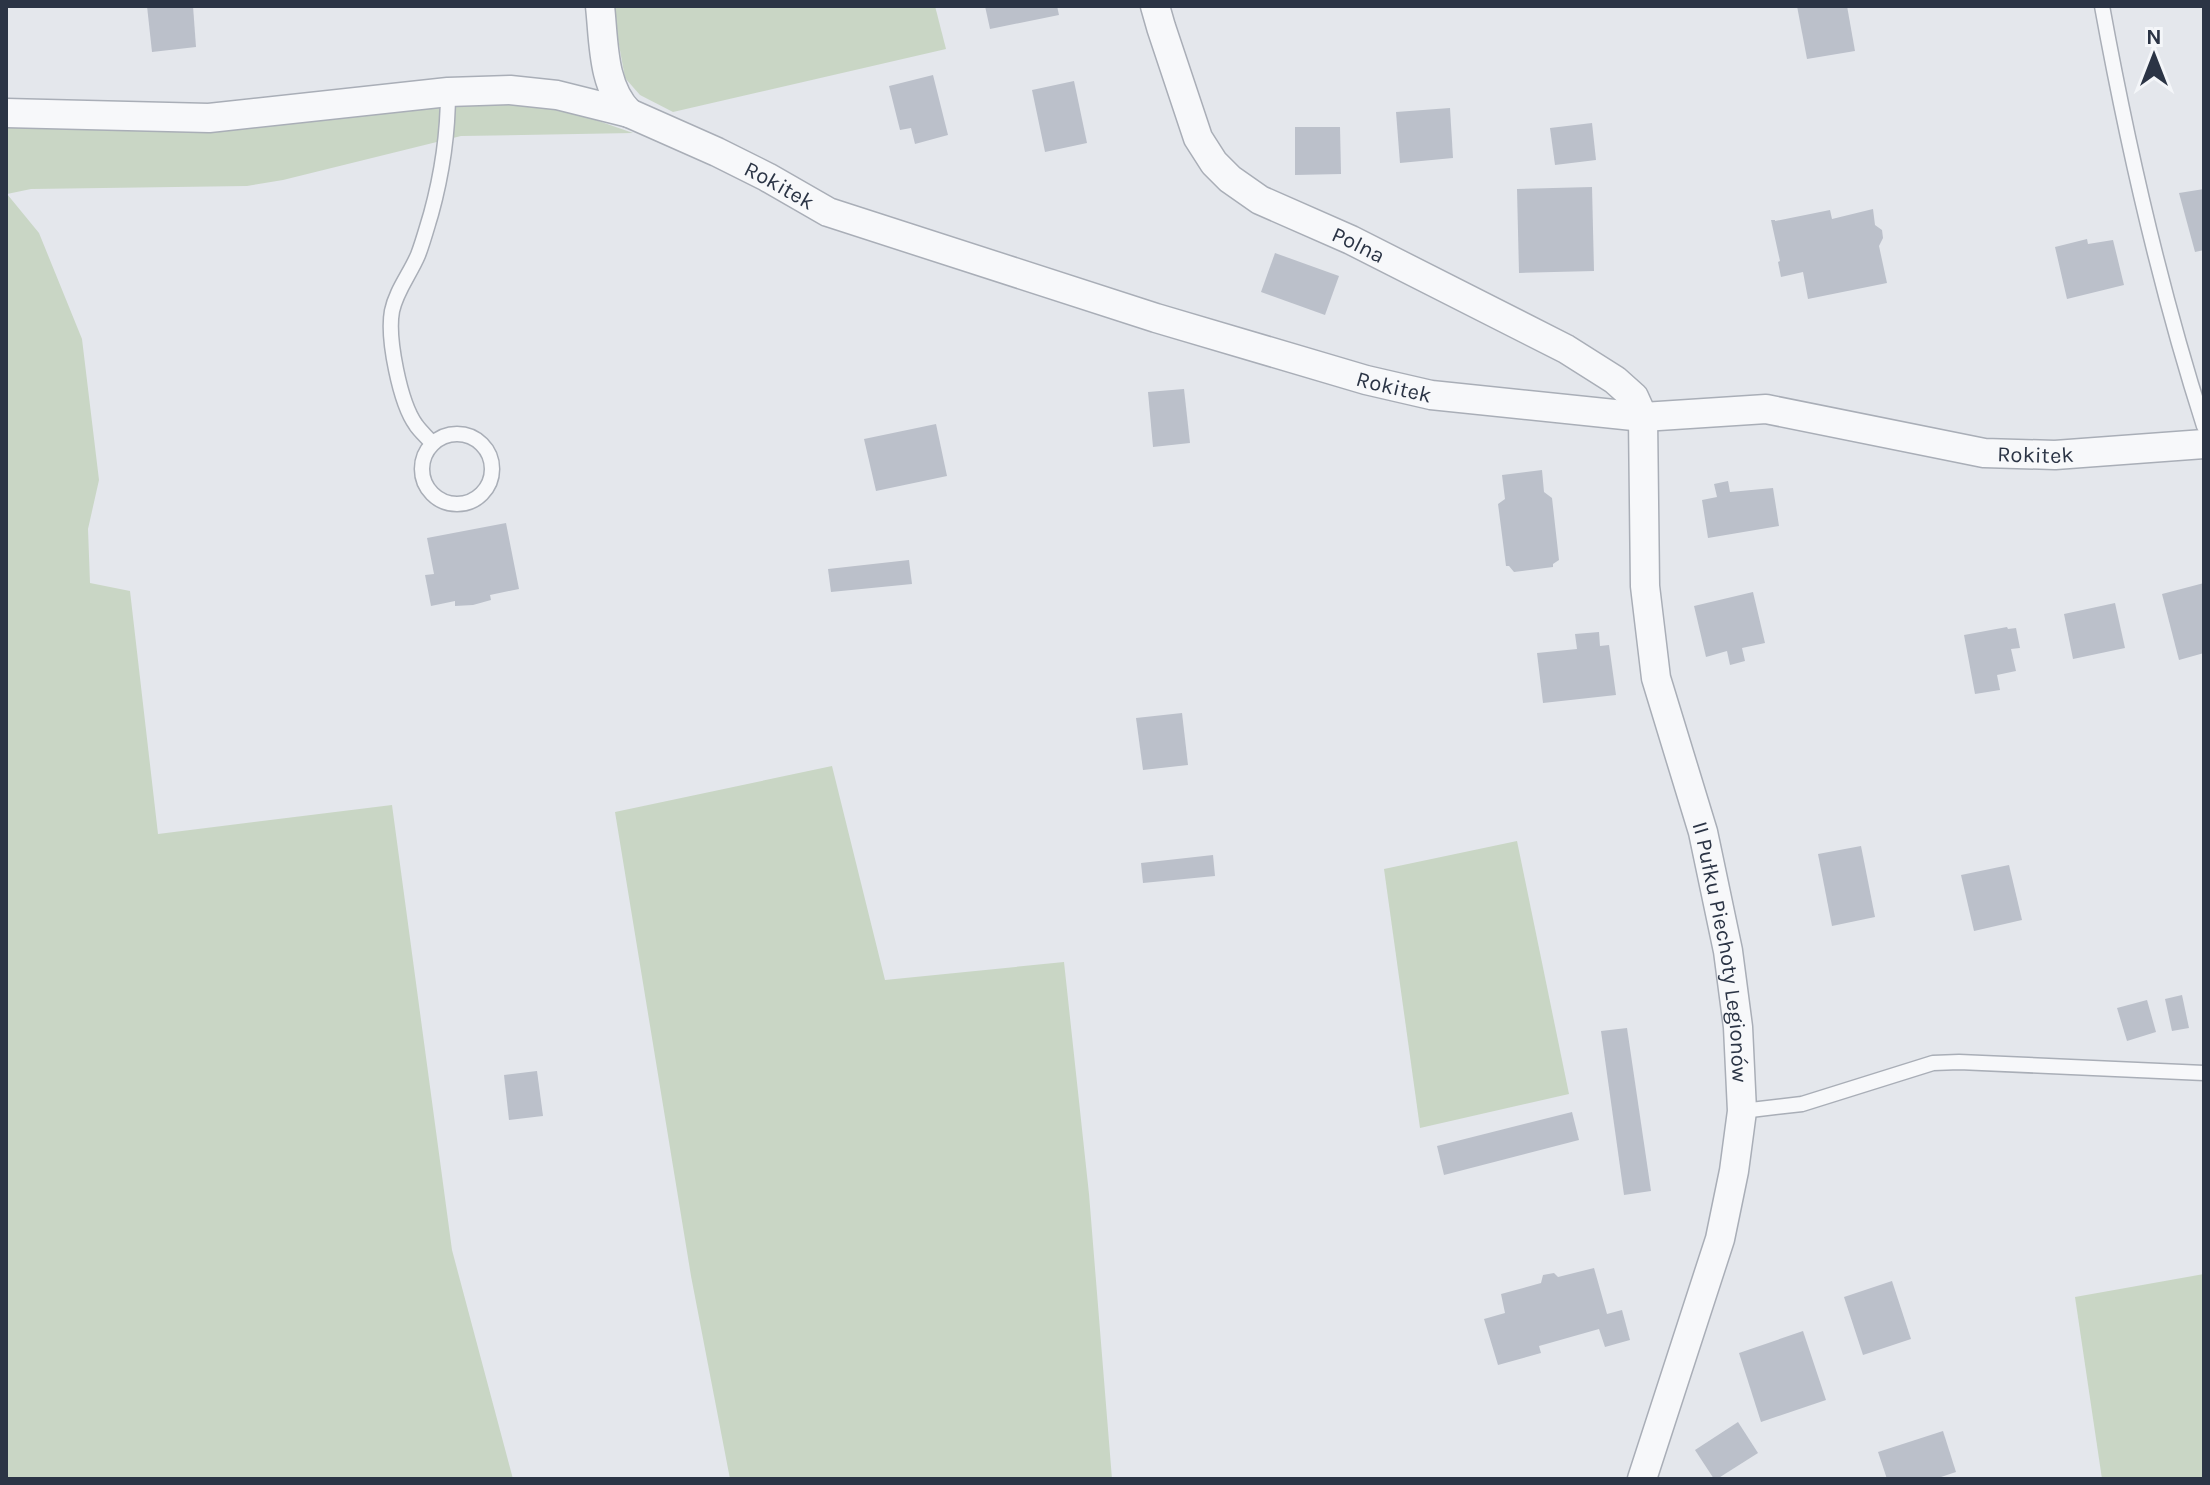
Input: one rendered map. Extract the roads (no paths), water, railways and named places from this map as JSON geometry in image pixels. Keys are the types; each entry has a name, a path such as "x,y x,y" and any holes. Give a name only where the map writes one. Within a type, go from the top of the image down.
{"street":[{"path":"600,6 611,88 618,103 629,113"},
{"name":"Polna","path":"1155,6 1198,138 1214,163 1230,179 1260,200 1351,240 1566,349 1615,380 1634,397 1643,417"},
{"name":"Rokitek","path":"6,113 209,118 448,92 510,90 557,95 629,113 717,152 828,212 1156,318 1366,380 1431,395 1643,417 1766,409 1984,453 2055,455 2204,444"},
{"name":"II Pułku Piechoty Legionów","path":"1642,1479 1720,1239 1742,1111 1738,1027 1728,951 1703,832 1656,678 1645,586 1643,417"}],"lane":[{"path":"2102,6 2125,128 2179,349 2204,426"},
{"path":"432,443 414,423 405,403 391,344 391,324 392,310 418,255 431,214 448,127 448,92"},
{"path":"455,434 467,435 487,449 492,473 489,485 481,495 459,504 435,498 427,489 421,465 432,443 455,434"},
{"path":"1742,1111 1802,1104 1933,1063 2204,1073"}]}
